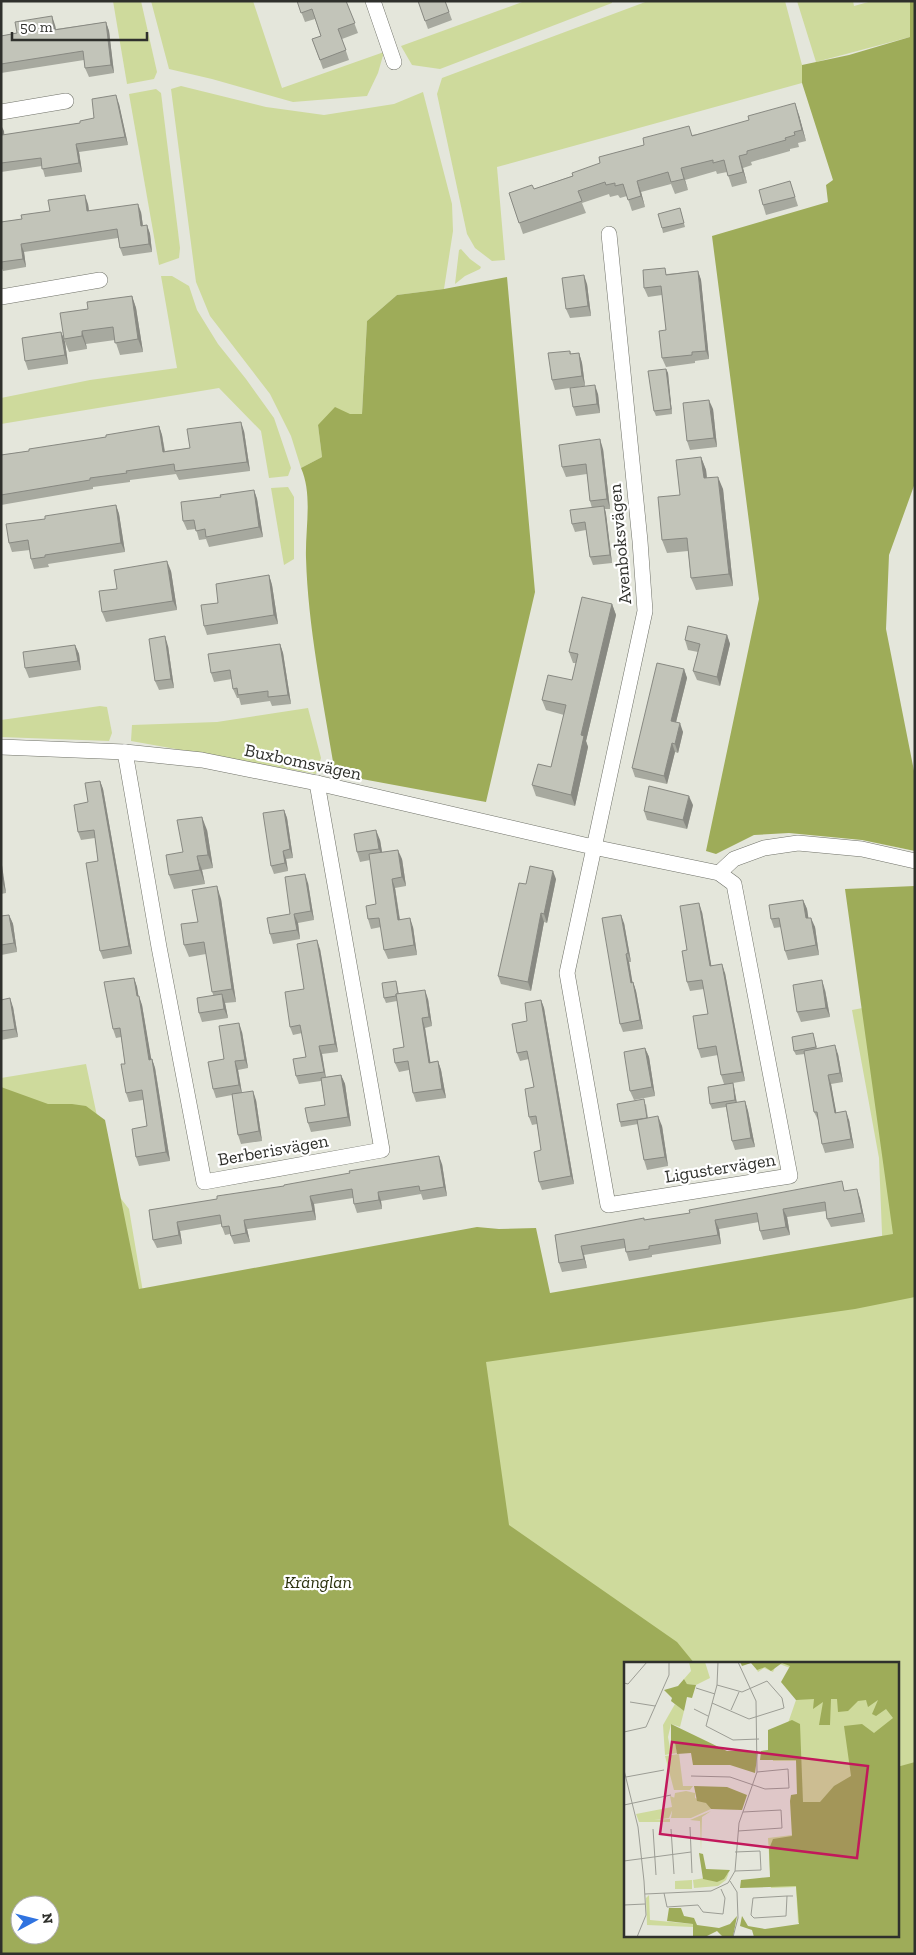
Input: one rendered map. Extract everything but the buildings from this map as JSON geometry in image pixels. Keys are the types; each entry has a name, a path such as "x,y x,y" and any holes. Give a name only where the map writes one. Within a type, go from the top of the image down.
{"street":[{"path":"374,1 394,62"},
{"path":"1,112 66,101"},
{"name":"Avenboksvägen","path":"593,847 645,610 610,234"},
{"path":"1,297 100,280"},
{"name":"Buxbomsvägen","path":"1,747 125,752 202,760 317,783 593,847"},
{"name":"Berberisvägen","path":"125,752 158,947 204,1182 382,1150 317,783"},
{"path":"593,847 719,873 734,859 764,848 798,843 862,850 915,861"},
{"name":"Ligustervägen","path":"593,847 567,973 608,1205 790,1176 734,884 719,873"}],"green space":[{"path":"113,1 141,1 157,72 154,79 127,84"},
{"path":"151,1 253,1 282,88 384,52 378,73 367,96 293,102 169,69"},
{"path":"525,1 612,1 612,3 440,69 412,65 401,46"},
{"path":"648,1 785,1 802,65 802,83 497,167 505,260 492,261 475,248 467,234 437,94 442,78"},
{"path":"797,1 853,1 854,6 872,1 910,1 910,37 816,62"},
{"path":"910,1 915,1 915,483 889,555 886,629 915,776 915,851 862,840 789,833 754,835 716,854 706,851 759,599 712,236 828,202 826,185 833,180 802,83 802,65 849,55 910,37"},
{"path":"181,86 266,107 324,115 394,104 423,92 452,204 453,231 444,289 397,295 367,321 362,414 350,414 318,425 322,457 301,468 291,436 270,394 210,316 196,282 171,89"},
{"path":"156,89 161,93 180,248 179,258 159,265 129,94"},
{"path":"461,249 481,267 455,284 459,250"},
{"path":"161,276 172,276 189,286 197,310 218,344 274,418 291,468 288,476 269,478 261,431 219,388 1,424 1,398 90,380 177,368"},
{"path":"507,277 535,592 486,802 335,774 317,666 307,585 308,501 305,478 301,468 322,457 318,425 335,407 350,414 362,414 367,321 397,295 444,289"},
{"path":"288,487 294,497 294,559 284,565 271,488"},
{"path":"100,706 107,707 112,733 109,741 1,737 1,720"},
{"path":"308,708 321,758 316,774 131,741 132,725 217,722"},
{"name":"Kränglan","path":"915,886 915,1297 855,1309 486,1362 509,1525 677,1642 693,1662 624,1662 624,1938 898,1938 898,1767 915,1762 915,1954 1,1954 1,1087 48,1104 86,1106 105,1120 139,1289 477,1227 499,1229 536,1228 550,1293 893,1234 845,889"},
{"name":"Kränglan","path":"915,998 915,1954 1,1954 1,1078 86,1064 112,1187 129,1209 143,1292 549,1317 883,1258 879,1158 852,1010"}]}
